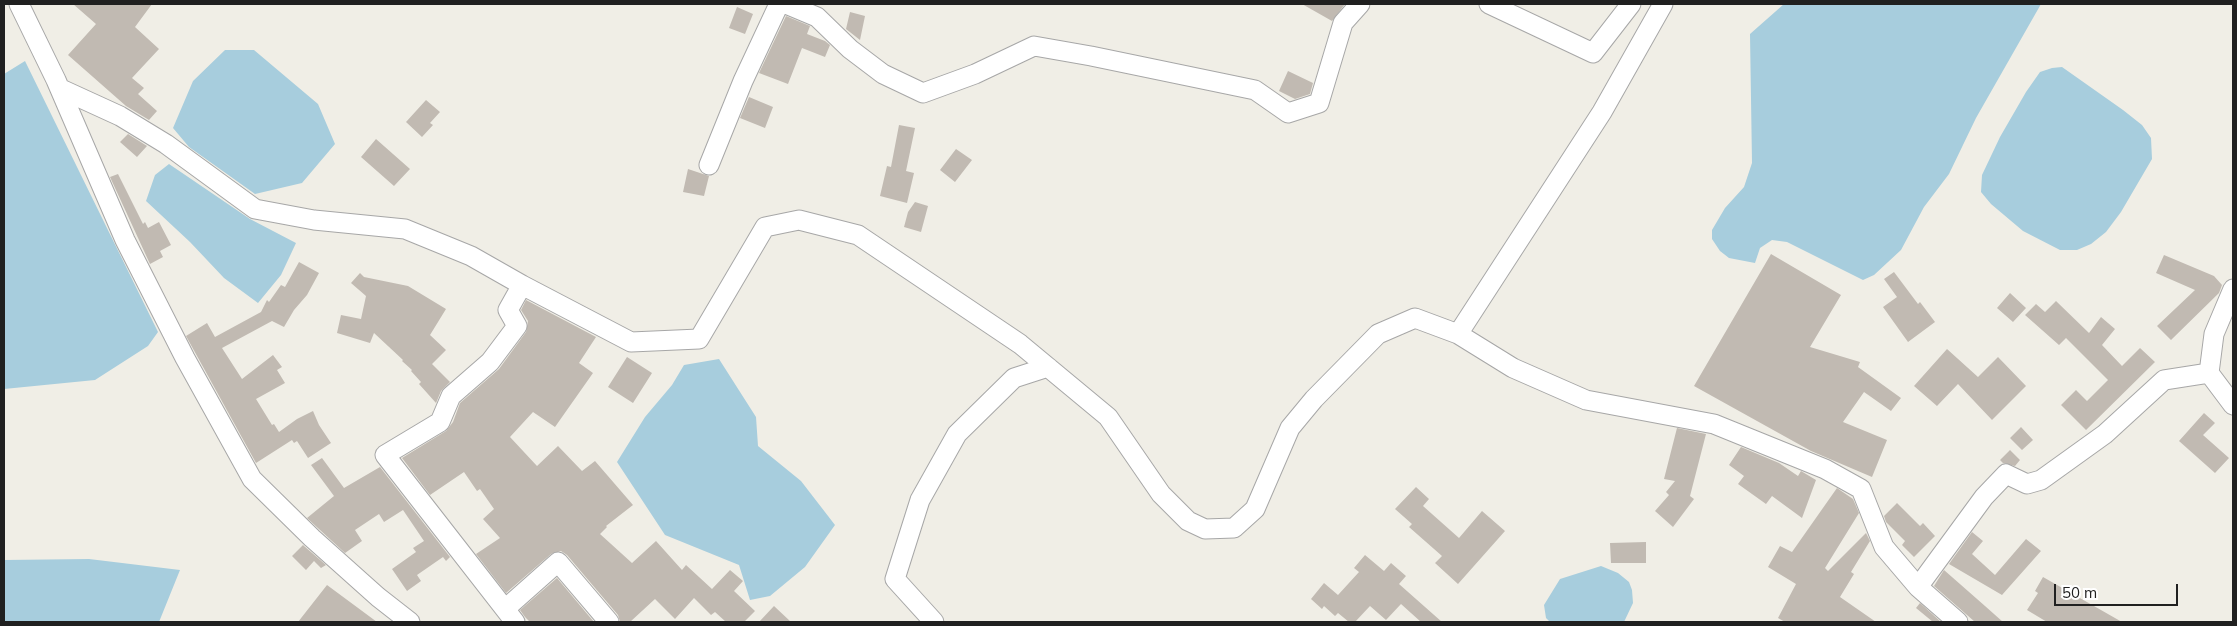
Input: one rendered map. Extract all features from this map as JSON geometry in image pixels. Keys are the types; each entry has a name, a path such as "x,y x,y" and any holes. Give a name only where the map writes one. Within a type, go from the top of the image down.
{"street":[{"path":"19,4 61,90 126,240 185,358 252,479 312,538 378,597 410,622"},
{"path":"709,165 743,81 779,4"},
{"path":"786,4 817,17 850,49 883,74 923,92 975,74 1034,46 1255,90 1288,113 1319,103 1343,24 1360,4"},
{"path":"1488,4 1593,54 1631,4"},
{"path":"1458,334 1602,112 1663,4"},
{"path":"61,90 120,116 166,144 255,209 314,220 405,230 471,256 631,342 700,339 765,227 798,220 858,235 1020,344 1108,417 1162,494 1188,521 1204,529 1234,528 1255,509 1290,428 1320,393 1378,334 1415,318 1458,334 1513,368 1586,400 1714,424 1825,469 1847,481 1861,489 1884,547 1918,587 1958,622"},
{"path":"522,285 508,310 517,326 490,362 451,396 440,422 386,456 510,616 558,562 609,622"},
{"path":"2233,289 2214,334 2209,373 2233,405"},
{"path":"934,622 896,579 920,500 956,434 1014,378 1048,367"},
{"path":"1918,587 1984,497 2006,474 2027,484 2041,480 2105,434 2164,380 2209,373"}],"water":[{"path":"1784,4 2041,4 1976,118 1949,174 1924,207 1901,250 1874,275 1863,280 1787,242 1772,240 1760,248 1755,263 1729,258 1720,251 1712,239 1712,230 1725,208 1744,187 1752,163 1750,34"},
{"path":"225,50 254,50 318,104 335,144 302,183 255,194 189,147 173,128 193,81"},
{"path":"25,61 158,332 148,346 95,380 4,389 4,74"},
{"path":"2062,67 2142,125 2151,138 2152,159 2121,212 2106,232 2091,244 2077,250 2060,250 2023,231 1991,204 1981,192 1982,175 2000,137 2026,92 2040,72"},
{"path":"169,164 250,219 296,243 281,275 258,303 224,278 190,242 146,201 155,175"},
{"path":"719,359 756,417 758,446 801,481 835,525 805,567 770,596 750,600 739,565 665,535 617,462 645,417 672,385 684,365"},
{"path":"89,559 180,570 159,622 4,622 4,560"},
{"path":"1601,566 1618,573 1629,582 1633,603 1624,622 1550,622 1546,618 1544,605 1560,579"}],"building":[{"path":"73,4 152,4 135,27 159,49 132,78 144,88 138,94 157,111 149,120 126,106 68,55 96,24"},
{"path":"1302,4 1345,4 1332,21"},
{"path":"737,7 753,14 745,34 729,28"},
{"path":"850,12 865,16 860,40 846,29"},
{"path":"786,16 810,26 807,34 830,45 825,57 802,48 788,84 759,73"},
{"path":"1288,71 1313,83 1310,94 1295,99 1279,91"},
{"path":"749,97 773,107 765,128 740,118"},
{"path":"426,100 440,112 430,123 433,125 422,137 406,122"},
{"path":"899,125 915,128 906,171 914,173 907,203 880,196 887,166 891,167"},
{"path":"128,134 147,146 137,157 120,142"},
{"path":"376,139 410,169 394,186 361,157"},
{"path":"956,149 972,160 955,182 940,170"},
{"path":"688,169 709,176 704,196 683,192"},
{"path":"118,174 143,224 145,222 148,228 159,222 171,245 160,251 163,257 150,264 110,177"},
{"path":"915,202 928,206 921,232 904,227 908,212"},
{"path":"1771,254 1841,295 1810,347 1860,362 1858,367 1901,398 1891,411 1864,392 1843,422 1887,440 1872,477 1811,451 1694,386"},
{"path":"2164,255 2214,276 2222,285 2219,293 2171,340 2157,326 2195,290 2156,273"},
{"path":"299,262 319,273 307,295 294,310 284,327 272,321 222,348 242,379 273,355 282,367 277,370 285,383 256,399 272,425 274,424 279,432 297,419 313,411 319,425 331,443 308,458 297,441 294,443 292,440 256,463 186,336 207,323 215,337 261,312 267,300 269,302 281,285 285,287"},
{"path":"1894,272 1918,304 1920,302 1935,322 1908,342 1883,307 1897,297 1884,279"},
{"path":"360,273 364,277 408,286 446,309 430,335 446,350 432,364 450,382 441,391 436,403 419,384 421,382 412,370 374,333 370,343 337,333 341,315 361,319 366,296 351,283"},
{"path":"2010,293 2026,308 2013,322 1997,308"},
{"path":"526,300 596,337 579,363 593,373 555,427 533,412 510,437 537,466 558,446 582,471 595,461 633,505 606,526 600,534 632,563 656,541 682,570 686,565 712,589 730,570 743,581 734,591 755,611 744,622 726,622 715,612 711,615 694,598 675,619 655,599 630,622 620,622 618,615 567,555 561,551 551,554 506,593 476,554 500,538 483,519 494,509 480,489 477,491 464,472 430,495 402,458 446,431 453,422 460,403 499,369 526,332 528,321 521,310"},
{"path":"2056,301 2089,333 2101,317 2115,329 2102,345 2122,366 2140,348 2155,362 2086,430 2061,405 2076,390 2087,401 2108,380 2066,338 2059,345 2025,315 2036,304 2045,312"},
{"path":"1947,349 1978,377 1998,357 2026,386 1992,420 1958,384 1937,406 1914,386"},
{"path":"627,357 652,373 633,403 608,387"},
{"path":"2204,413 2215,423 2203,435 2229,458 2215,473 2179,441"},
{"path":"2021,427 2033,440 2022,450 2010,438"},
{"path":"1677,428 1706,434 1690,496 1694,499 1673,527 1655,511 1669,495 1666,492 1675,481 1664,479"},
{"path":"1741,447 1779,463 1798,476 1801,471 1816,480 1802,518 1772,496 1766,504 1738,484 1744,476 1729,465"},
{"path":"2010,450 2020,460 2015,466 2003,463 2000,460"},
{"path":"322,458 344,488 380,467 450,557 446,561 443,557 417,575 421,581 407,591 392,569 416,552 413,548 424,541 403,510 384,522 379,514 355,530 362,541 345,553 307,518 334,496 311,465"},
{"path":"1416,487 1429,499 1423,506 1459,538 1482,511 1505,531 1458,584 1435,563 1442,556 1409,527 1412,524 1395,509"},
{"path":"1837,488 1853,499 1859,513 1825,568 1828,571 1866,533 1870,541 1851,572 1854,574 1840,597 1876,622 1785,622 1778,618 1796,584 1768,567 1780,546 1792,552"},
{"path":"1897,503 1920,526 1923,523 1935,536 1914,557 1902,545 1905,541 1886,522 1884,516"},
{"path":"1972,532 1983,541 1972,554 1995,575 2026,539 2041,551 2002,595 1949,564"},
{"path":"1646,542 1646,563 1611,563 1610,543"},
{"path":"303,545 326,565 321,568 314,561 306,570 292,556"},
{"path":"1365,555 1384,571 1391,563 1406,576 1399,584 1442,622 1421,622 1401,604 1386,620 1370,606 1355,622 1349,622 1338,613 1335,616 1324,606 1322,609 1311,599 1324,583 1338,595 1359,572 1354,568"},
{"path":"1944,570 2003,622 1975,622 1934,586"},
{"path":"2043,577 2122,622 2047,622 2027,610 2038,593 2035,591"},
{"path":"557,578 594,622 530,622 525,617 520,610"},
{"path":"327,585 377,622 298,622"},
{"path":"1920,603 1941,622 1933,622 1916,608"},
{"path":"774,606 791,622 759,622"}]}
